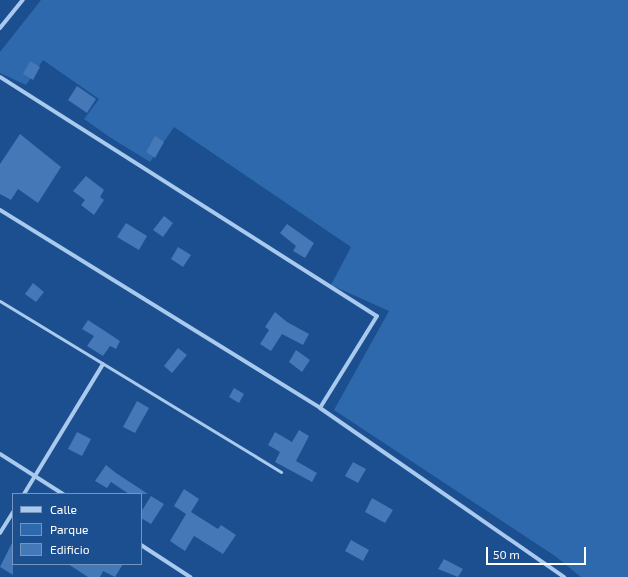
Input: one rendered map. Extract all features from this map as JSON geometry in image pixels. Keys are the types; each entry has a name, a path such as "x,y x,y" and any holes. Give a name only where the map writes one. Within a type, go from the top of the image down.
{"street":[{"path":"0,28 23,0"},
{"path":"0,77 376,316 320,408"},
{"path":"0,210 320,408 564,577"},
{"path":"25,493 103,364"},
{"path":"0,454 61,493"},
{"path":"0,534 12,514"},
{"path":"142,546 190,577"}],"lane":[{"path":"0,301 281,472"}],"green space":[{"path":"41,0 628,0 628,577 581,577 555,556 334,410 389,311 331,285 351,247 174,127 150,162 84,119 99,99 43,60 26,85 0,73 0,52"}],"building":[{"path":"30,61 40,67 33,80 23,74"},
{"path":"77,86 96,99 87,113 68,100"},
{"path":"20,134 61,167 38,203 18,189 11,200 0,194 0,164"},
{"path":"155,136 164,142 155,158 146,152"},
{"path":"86,176 104,190 100,197 104,200 94,215 81,205 85,200 73,191"},
{"path":"164,216 173,223 163,237 153,230"},
{"path":"126,223 147,236 139,250 117,237"},
{"path":"287,224 314,243 305,258 293,251 296,246 280,233"},
{"path":"178,247 191,255 183,267 171,259"},
{"path":"33,283 44,292 36,302 25,294"},
{"path":"275,312 287,322 309,334 303,345 282,334 271,351 260,344 269,330 265,327"},
{"path":"88,320 120,341 116,349 110,346 103,356 87,346 94,336 82,329"},
{"path":"178,348 187,355 172,373 164,366"},
{"path":"296,350 310,360 302,372 289,362"},
{"path":"234,388 244,394 239,403 229,397"},
{"path":"137,401 149,408 135,433 123,427"},
{"path":"299,430 309,436 296,461 317,473 312,482 275,462 280,452 268,445 275,432 292,442"},
{"path":"77,432 91,439 82,456 68,449"},
{"path":"353,462 366,469 358,483 345,476"},
{"path":"106,465 148,494 128,493 111,482 107,488 95,481"},
{"path":"184,489 199,499 191,512 218,529 221,525 236,535 223,554 194,536 185,551 170,541 186,514 174,506"},
{"path":"151,496 164,504 151,524 142,519 142,510"},
{"path":"372,498 393,510 385,523 365,512"},
{"path":"351,540 369,550 363,561 345,551"},
{"path":"12,543 13,575 0,567"},
{"path":"444,559 463,569 458,577 438,569"},
{"path":"70,565 122,565 115,577 103,571 100,577 88,577"}]}
